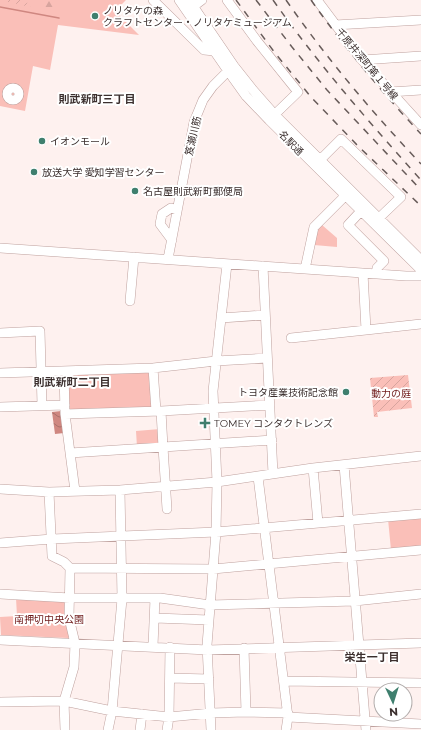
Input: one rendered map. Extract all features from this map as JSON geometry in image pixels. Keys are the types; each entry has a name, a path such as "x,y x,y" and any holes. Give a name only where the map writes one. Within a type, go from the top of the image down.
{"street":[{"path":"153,0 204,50 215,51"},
{"name":"名駅通","path":"179,0 246,96 321,160 421,260"},
{"path":"192,3 202,0"},
{"path":"227,0 257,41 298,92 272,118"},
{"name":"千原井深町第１号線","path":"317,0 362,60 421,125"},
{"name":"名駅通","path":"192,3 234,66 272,118 345,196 421,270"},
{"path":"335,25 421,20"},
{"path":"362,60 421,56"},
{"name":"笈瀬川筋","path":"168,260 194,122 198,110 213,86 228,71"},
{"path":"390,92 421,90"},
{"path":"321,160 340,139 400,196 379,218"},
{"path":"305,269 314,227 345,196"},
{"path":"172,240 160,224 162,214 171,208 177,210"},
{"path":"361,211 348,226 384,261 377,268 376,274"},
{"path":"0,248 421,276"},
{"path":"130,301 134,257"},
{"path":"211,730 208,650 212,569 216,532 217,482 213,391 227,264"},
{"path":"263,266 273,474"},
{"path":"363,273 366,330"},
{"path":"221,318 265,315"},
{"path":"291,338 421,324"},
{"path":"0,333 40,331 42,405"},
{"path":"0,373 153,368 216,360 267,358"},
{"path":"153,368 162,447 166,509"},
{"path":"64,371 65,409 75,491"},
{"path":"0,407 42,405 65,409 158,411 270,405"},
{"path":"70,453 272,440"},
{"path":"0,488 49,492 120,490 217,482 313,468 421,456"},
{"path":"344,465 366,725"},
{"path":"313,468 318,523"},
{"path":"258,477 288,715 286,730"},
{"path":"108,730 112,710 122,599 120,490"},
{"path":"49,492 52,556 64,562 70,568 69,618 75,643 74,666 64,701 65,730"},
{"path":"0,542 216,532 421,514"},
{"path":"70,568 121,567 212,569 421,550"},
{"path":"0,594 70,598 156,598 210,605 355,601 421,594"},
{"path":"153,646 156,598"},
{"path":"155,618 209,620"},
{"path":"0,640 153,646 208,650 421,643"},
{"path":"167,730 169,717 170,648"},
{"path":"244,648 246,712"},
{"path":"170,678 209,680"},
{"path":"284,682 421,683"},
{"path":"0,702 64,701 112,710 169,717 211,713 246,712 288,715 366,725 421,724"},
{"path":"140,730 142,714"}],"green space":[{"path":"0,0 126,0 115,11 139,35 58,25 50,70 33,66 25,111 0,106"},
{"path":"0,0 28,0 26,6"},
{"path":"30,0 58,0 58,7 55,13 42,12 30,6"},
{"path":"322,225 337,238 337,247 314,245 317,229"},
{"path":"149,372 151,375 153,407 151,409 72,411 68,408 69,375"},
{"name":"動力の庭","path":"408,375 412,408 377,412 378,417 374,417 370,378"},
{"path":"160,429 161,444 137,447 136,431"},
{"path":"421,516 421,547 391,550 388,519"},
{"name":"南押切中央公園","path":"16,598 66,600 72,635 68,638 1,635 0,617 17,616"}],"water":[{"path":"61,411 64,433 55,434 52,412"}],"waterway":[{"path":"0,7 59,18"}],"railway":[{"path":"236,0 275,53 311,97 358,146 421,206"},
{"path":"256,0 327,90 421,190"},
{"path":"273,0 326,70 421,180"},
{"path":"286,0 350,85 421,164"},
{"path":"311,0 336,35 363,68 421,134"}],"place":[{"name":"ノリタケの森 クラフトセンター・ノリタケミュージアム","path":"95,16"},
{"name":"イオンモール","path":"42,141"},
{"name":"放送大学 愛知学習センター","path":"34,172"},
{"name":"名古屋則武新町郵便局","path":"135,191"},
{"name":"トヨタ産業技術記念館","path":"346,392"},
{"name":"TOMEY コンタクトレンズ","path":"205,423"}],"district":[{"name":"則武新町三丁目","path":"97,99"},
{"name":"則武新町二丁目","path":"72,382"},
{"name":"栄生一丁目","path":"372,657"}]}
